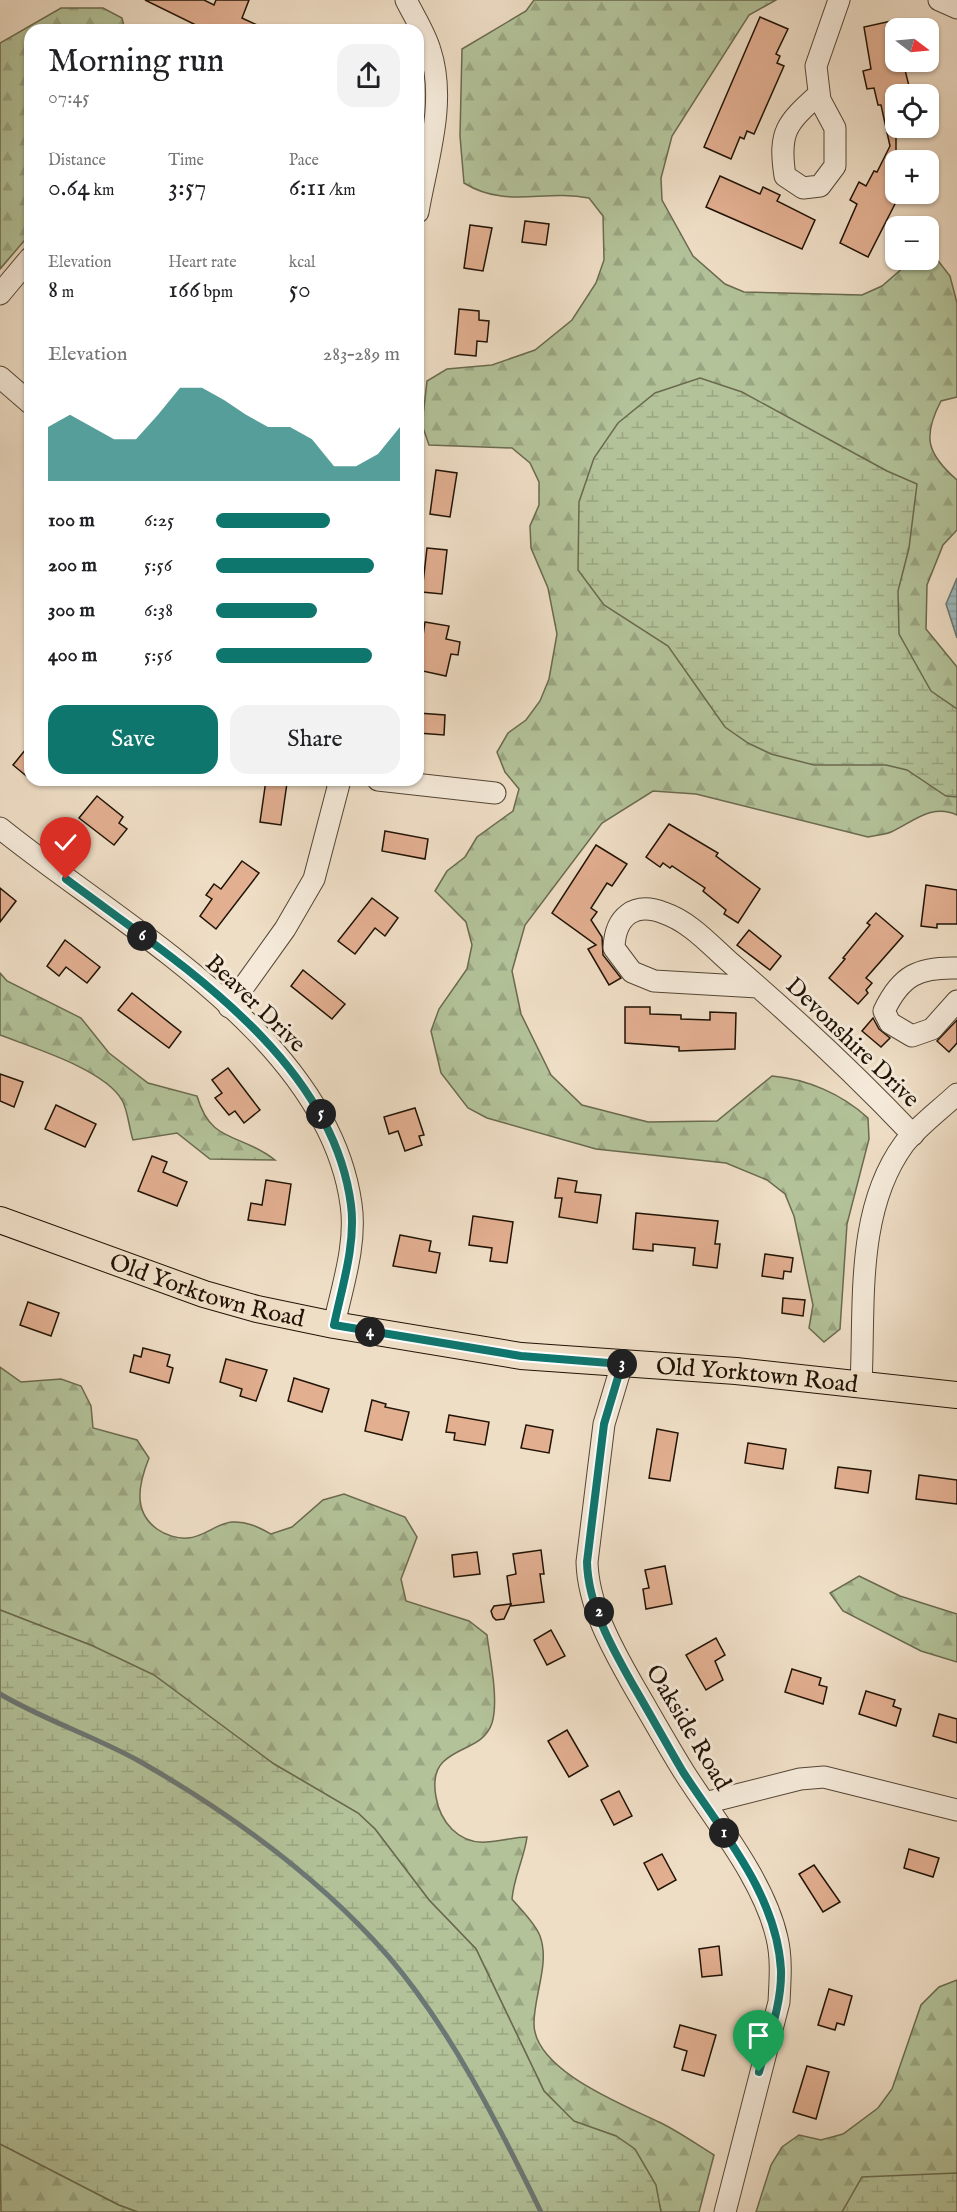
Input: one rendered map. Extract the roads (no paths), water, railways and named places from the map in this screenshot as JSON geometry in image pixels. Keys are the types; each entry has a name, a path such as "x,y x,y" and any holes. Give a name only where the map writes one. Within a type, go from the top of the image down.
{"main road":[{"name":"Old Yorktown Road","path":"0,1220 204,1294 257,1309 334,1325 521,1356 736,1371 957,1395"}],"street":[{"path":"406,0 418,24"},
{"path":"819,94 816,66 839,0"},
{"path":"939,0 957,8"},
{"path":"424,37 430,49 437,77 438,101 424,179"},
{"path":"0,294 24,265"},
{"path":"0,377 24,398"},
{"path":"424,785 495,793"},
{"path":"229,1007 285,929 314,879 338,786"},
{"name":"Beaver Drive","path":"0,828 177,962 274,1049 306,1089 329,1128 344,1170 351,1206 349,1257 334,1325"},
{"name":"Devonshire Drive","path":"758,987 654,981 632,972 614,948 614,935 620,920 630,911 642,908 666,913 686,925 758,987 860,1078 913,1135"},
{"path":"957,969 939,968 916,972 906,980 884,1011 890,1023 912,1036 932,1029 957,1001"},
{"path":"861,1384 868,1228 887,1173 904,1143 956,1097"},
{"name":"Oakside Road","path":"622,1364 604,1424 587,1562 587,1582 613,1651 683,1772 753,1880 777,1938 781,1971 779,2002 759,2072 725,2212"},
{"path":"705,1803 800,1779 824,1777 957,1810"}],"water":[{"path":"957,578 957,638 946,604"}],"waterway":[{"path":"0,1694 122,1752 173,1781 239,1824 332,1899 388,1956 433,2015 491,2112 541,2212"}]}
